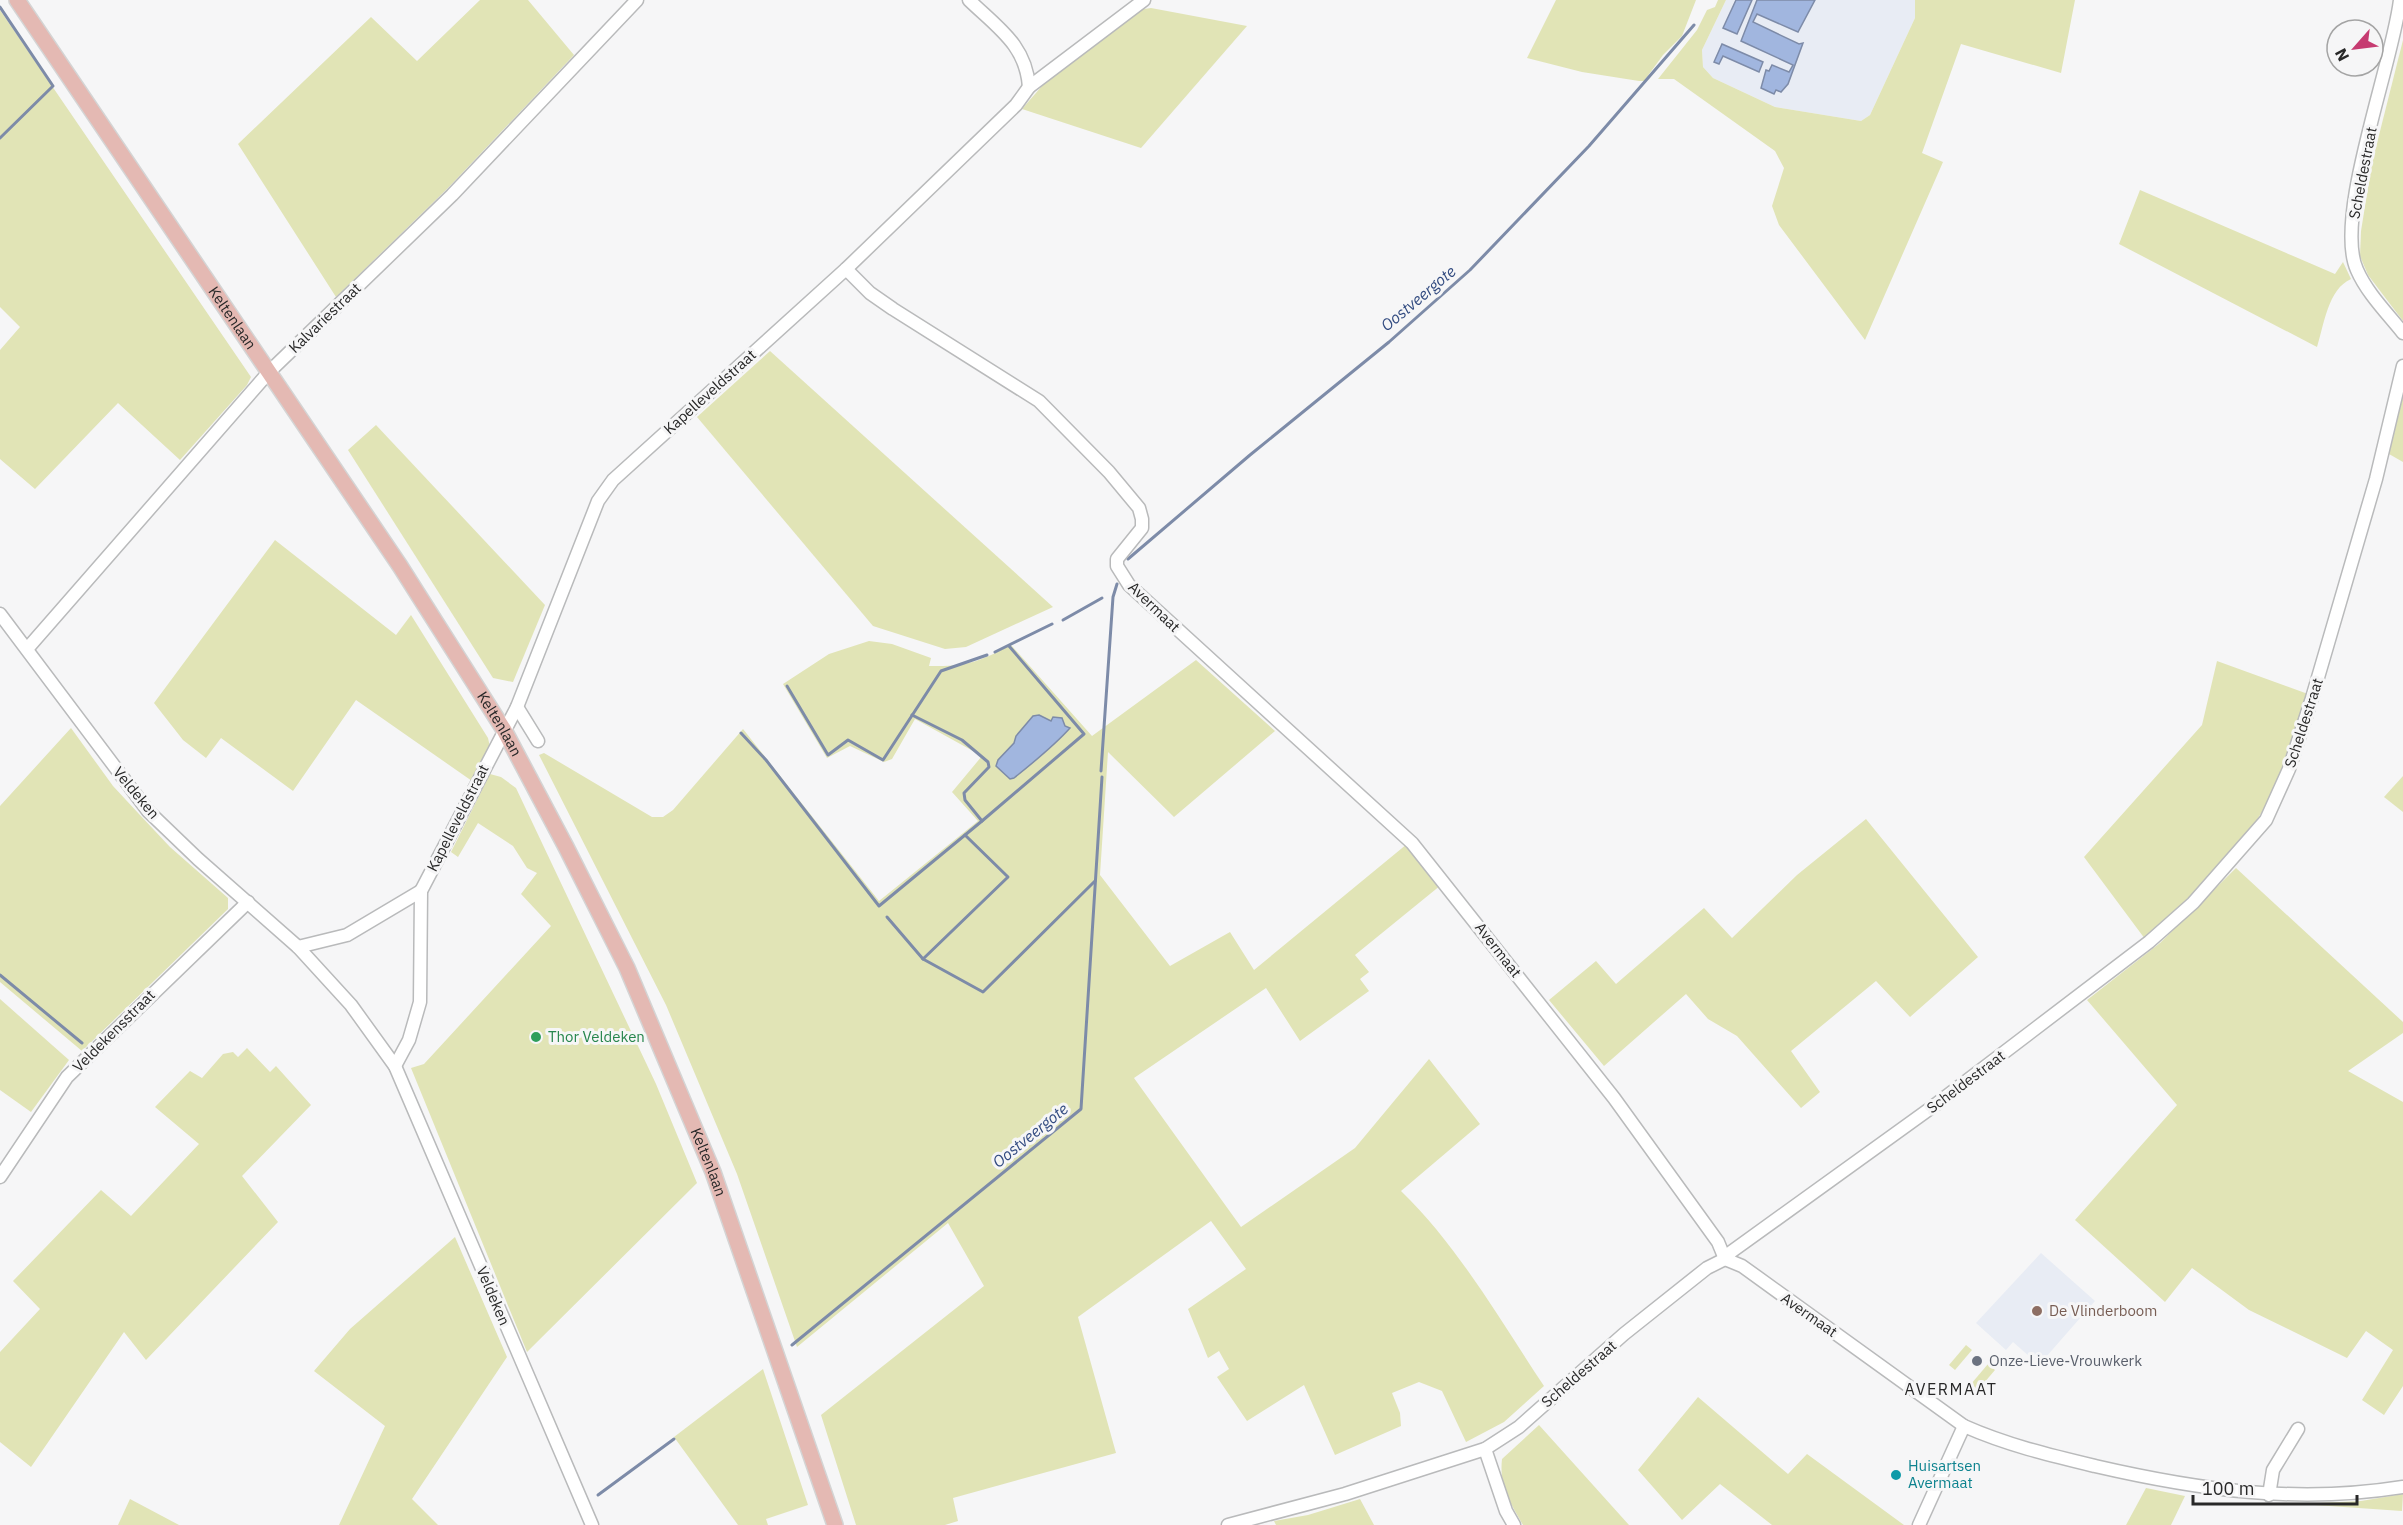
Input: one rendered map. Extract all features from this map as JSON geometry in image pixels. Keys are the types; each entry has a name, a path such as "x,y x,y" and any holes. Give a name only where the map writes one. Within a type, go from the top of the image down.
{"main road":[{"name":"Keltenlaan","path":"17,0 400,566 504,730 598,909 666,1057 749,1269 835,1525"}],"street":[{"name":"Kalvariestraat","path":"27,649 269,372 452,195 637,0"},
{"path":"969,0 1018,48 1028,67 1029,87"},
{"name":"Kapelleveldstraat","path":"421,891 517,707 589,519 613,480 846,269 1016,105 1029,87 1144,0"},
{"name":"Scheldestraat","path":"2400,0 2383,84 2362,159 2351,249 2356,269 2364,284 2403,333"},
{"name":"Avermaat","path":"846,269 870,293 893,309 1039,401 1109,472 1139,508 1143,519 1142,528 1117,559 1118,566 1129,585 1412,843 1614,1098 1718,1242 1725,1259 1742,1266 1964,1426 2015,1447 2146,1478 2269,1495 2365,1493 2403,1486"},
{"name":"Scheldestraat","path":"1228,1525 1345,1494 1485,1449 1519,1427 1624,1334 1707,1268 1725,1259 1731,1252 1935,1106 2149,942 2193,903 2266,820 2289,769 2376,480 2403,366"},
{"name":"Veldeken","path":"0,614 148,811 298,947 351,1005 395,1066 592,1525"},
{"path":"517,707 538,741"},
{"path":"298,947 348,935 421,891"},
{"path":"395,1066 408,1040 420,1002 421,891"},
{"name":"Veldekensstraat","path":"0,1177 67,1077 248,902"},
{"path":"1919,1525 1964,1426"},
{"path":"2269,1495 2273,1470 2298,1429"},
{"path":"1485,1449 1506,1511 1514,1525"}],"shaded area":[{"path":"1726,0 1915,0 1917,5 1915,18 1870,115 1861,121 1775,107 1713,78 1703,67 1702,50"},
{"name":"De Vlinderboom","path":"2041,1253 2095,1301 2039,1365 2013,1342 2006,1350 1976,1323"}],"green space":[{"path":"480,0 528,0 574,55 448,188 336,297 238,144 371,17 417,61"},
{"path":"1556,0 1696,0 1682,36 1663,55 1644,81 1639,81 1582,72 1527,58"},
{"path":"1718,0 1726,0 1702,50 1703,67 1713,78 1775,107 1861,121 1870,115 1915,18 1915,0 2075,0 2061,73 1961,44 1922,153 1943,162 1865,340 1779,225 1772,206 1784,168 1775,151 1674,79 1658,79 1697,30 1707,10 1715,7"},
{"path":"1151,8 1247,26 1141,148 1022,109 1042,86 1122,21 1137,10"},
{"path":"0,10 251,377 247,385 180,460 118,403 35,489 0,459 0,350 20,327 0,307"},
{"path":"2403,40 2403,321 2368,275 2360,256 2361,231 2372,163"},
{"path":"2140,190 2335,274 2343,262 2351,279 2343,284 2332,299 2317,347 2119,244"},
{"path":"770,351 1053,607 966,647 945,649 873,626 697,417"},
{"path":"2403,396 2403,462 2389,454"},
{"path":"376,425 545,605 513,682 493,678 348,450"},
{"path":"275,540 396,635 411,615 488,738 490,747 472,781 356,700 293,791 221,738 206,758 183,740 154,703"},
{"path":"869,641 892,644 931,658 929,666 953,666 972,662 1011,645 1092,736 1196,660 1275,731 1174,817 1108,752 1100,875 1170,966 1230,932 1254,970 1407,844 1441,885 1355,955 1369,972 1360,979 1369,991 1300,1041 1266,988 1134,1078 1241,1227 1355,1148 1429,1059 1480,1124 1401,1191 1422,1212 1460,1259 1544,1386 1504,1422 1466,1442 1442,1391 1419,1382 1392,1393 1400,1413 1401,1426 1335,1455 1304,1385 1247,1421 1217,1377 1229,1369 1219,1351 1208,1358 1188,1309 1246,1269 1211,1221 1078,1317 1116,1453 953,1498 958,1521 945,1525 856,1525 821,1415 984,1286 948,1223 797,1347 737,1174 666,1005 539,755 544,753 652,817 663,817 673,810 743,729 879,901 978,821 952,792 982,756 915,719 892,759 884,762 850,746 827,758 783,684 829,654"},
{"path":"2217,661 2308,694 2282,773 2258,819 2214,874 2145,939 2084,857 2202,725"},
{"path":"71,728 113,786 170,847 228,898 228,909 82,1051 0,982 0,806"},
{"path":"490,774 501,777 516,788 656,1084 697,1183 527,1352 411,1068 424,1064 551,926 521,894 537,873 527,868 513,846 478,823 458,857 451,852"},
{"path":"2403,776 2403,812 2384,797"},
{"path":"1866,819 1978,957 1910,1017 1876,981 1791,1051 1820,1092 1801,1108 1737,1036 1708,1019 1686,994 1604,1066 1549,1000 1596,961 1616,984 1704,908 1732,938 1797,875"},
{"path":"2236,868 2403,1022 2403,1033 2348,1071 2403,1102 2403,1386 2384,1415 2362,1400 2393,1350 2366,1331 2347,1358 2249,1310 2192,1268 2165,1302 2075,1220 2177,1105 2087,1000 2160,943"},
{"path":"0,999 69,1060 31,1112 0,1090"},
{"path":"247,1048 270,1072 276,1066 311,1105 242,1176 278,1222 146,1360 124,1332 31,1467 0,1442 0,1352 40,1309 13,1281 101,1190 131,1216 199,1144 155,1107 190,1071 202,1078 223,1054 233,1052 238,1057"},
{"path":"455,1237 507,1357 412,1499 438,1525 339,1525 385,1426 314,1371 350,1329"},
{"path":"1966,1345 1972,1350 1955,1370 1949,1365"},
{"path":"1988,1364 1995,1370 1978,1390 1971,1384"},
{"path":"763,1369 808,1505 766,1519 768,1525 738,1525 674,1437"},
{"path":"1698,1397 1788,1474 1807,1454 1904,1525 1772,1525 1720,1484 1682,1520 1638,1470"},
{"path":"1539,1425 1629,1525 1523,1525 1504,1486 1502,1459"},
{"path":"2146,1488 2185,1496 2171,1525 2126,1525"},
{"path":"2403,1494 2402,1511 2300,1504 2361,1501"},
{"path":"130,1499 179,1525 118,1525"},
{"path":"1360,1499 1374,1525 1276,1525 1274,1521 1308,1515"}],"water":[{"path":"1736,0 1752,0 1737,34 1723,28"},
{"path":"1757,0 1815,0 1798,32 1757,14 1753,22 1799,44 1803,43 1788,84 1781,92 1776,90 1774,94 1761,88 1766,70 1769,71 1772,65 1789,72 1793,65 1741,41"},
{"path":"1722,44 1763,62 1759,72 1723,56 1719,64 1714,62"},
{"path":"1039,715 1051,721 1053,717 1062,718 1065,726 1070,728 1036,760 1010,779 996,766 998,760 1014,743 1016,736 1033,716"}],"waterway":[{"path":"0,7 53,86 0,138"},
{"name":"Oostveergote","path":"1128,559 1250,455 1389,342 1470,270 1589,146 1694,25"},
{"name":"Oostveergote","path":"1101,771 1113,597 1117,584"},
{"path":"1063,620 1102,598"},
{"path":"995,652 1052,624"},
{"path":"912,715 962,740 988,762 989,767 964,793 965,800 982,821 1084,734 1009,646"},
{"path":"787,686 828,755 848,740 883,760 941,671 987,655"},
{"path":"741,733 766,760 879,906 982,821"},
{"name":"Oostveergote","path":"792,1345 1081,1109 1102,777"},
{"path":"887,917 923,959 1008,877 965,835"},
{"path":"923,959 983,992 1095,881"},
{"path":"0,975 82,1043"},
{"name":"Oostveergote","path":"598,1495 674,1439"}],"place":[{"name":"Thor Veldeken","path":"536,1037"},
{"name":"De Vlinderboom","path":"2037,1311"},
{"name":"Onze-Lieve-Vrouwkerk","path":"1977,1361"},
{"name":"Huisartsen Avermaat","path":"1896,1475"}],"district":[{"name":"AVERMAAT","path":"1951,1389"}]}
